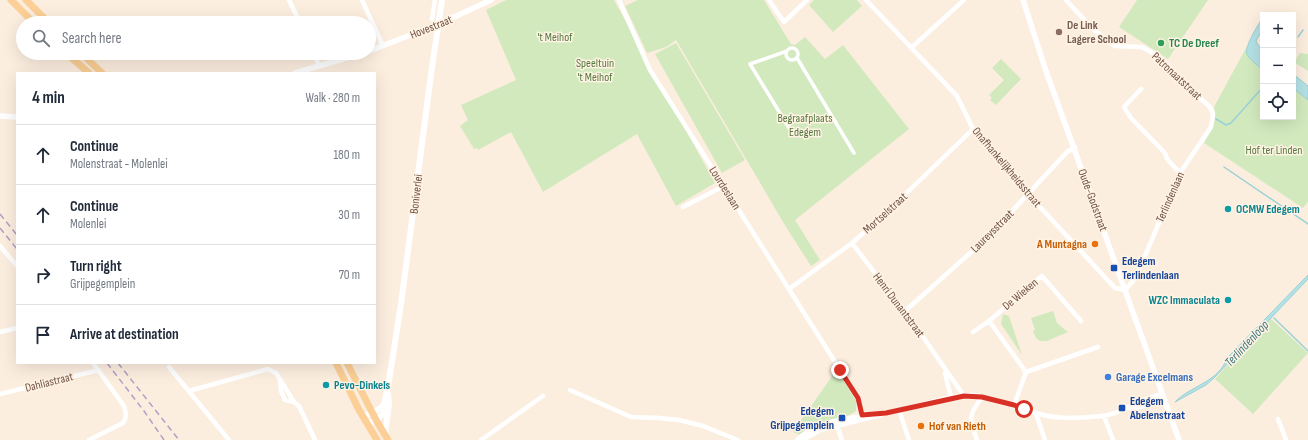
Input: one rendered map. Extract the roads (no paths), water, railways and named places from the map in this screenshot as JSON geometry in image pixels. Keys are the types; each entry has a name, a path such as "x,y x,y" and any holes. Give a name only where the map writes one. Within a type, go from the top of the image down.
{"main road":[{"path":"11,0 27,16"},
{"path":"26,0 42,16"},
{"name":"Boniverlei","path":"365,421 372,413 384,404 388,387 402,304 442,0"},
{"path":"74,60 88,72"},
{"path":"88,60 101,72"},
{"path":"336,364 365,421 377,440"},
{"path":"348,364 372,413 387,438"},
{"name":"Boniverlei","path":"387,438 388,387"},
{"path":"365,421 376,420 388,410"}],"street":[{"path":"289,0 297,16"},
{"path":"362,0 369,16"},
{"path":"432,19 435,0"},
{"name":"Hovestraat","path":"376,48 439,24 492,0"},
{"name":"Lourdeslaan","path":"620,0 650,70 858,398 862,415"},
{"path":"769,0 784,22 807,0"},
{"name":"Onafhankelijkheidsstraat","path":"866,0 957,96 973,129 1028,194 1115,288 1125,290"},
{"path":"911,48 964,0"},
{"name":"Oude-Godstraat","path":"1023,0 1046,71 1075,147 1178,440"},
{"name":"Patronaatstraat","path":"1066,0 1091,27 1110,43 1115,46 1142,47 1156,55 1184,84 1210,107"},
{"path":"376,31 383,46"},
{"path":"789,128 750,64 787,51 790,48 796,49 798,52 798,58 854,153"},
{"path":"787,51 786,55 789,59 792,60 798,58"},
{"path":"317,60 319,66"},
{"path":"298,72 339,60"},
{"path":"1141,89 1124,107 1131,118 1165,153 1167,159 1180,173"},
{"name":"Terlindenlaan","path":"1125,290 1133,281 1142,263 1180,173 1211,126 1213,114 1210,107"},
{"path":"0,116 16,117"},
{"name":"Mortselstraat","path":"789,289 852,243 890,209 973,129"},
{"name":"Laureysstraat","path":"905,311 978,246 1067,152 1075,147"},
{"path":"683,207 724,186"},
{"name":"Henri Dunantstraat","path":"852,243 905,311 964,396"},
{"path":"0,246 16,265"},
{"name":"De Wieken","path":"973,332 989,321 1042,276 1081,321"},
{"path":"989,321 1026,372"},
{"path":"0,332 16,328"},
{"path":"1026,372 1098,347"},
{"path":"89,440 122,423 126,418 124,406 94,364"},
{"path":"169,367 229,440"},
{"name":"Henri Dunantstraat","path":"944,369 951,398"},
{"name":"Dahliastraat","path":"0,394 99,370"},
{"path":"189,391 268,370 274,371 294,402 299,406 315,440"},
{"path":"1014,405 1026,372"},
{"path":"570,390 631,417 679,420 703,426 738,440"},
{"path":"1129,408 1136,403 1162,394"},
{"path":"481,440 543,396"},
{"path":"797,440 811,430 873,418 886,413 964,396 982,397 1014,405 1036,414 1063,418 1104,416 1129,408 1140,407 1164,400"},
{"path":"977,440 970,418 972,411 982,397"},
{"path":"899,410 909,440"},
{"path":"803,440 820,430 862,415 886,413"},
{"path":"1036,414 1045,440"},
{"path":"1104,416 1113,440"},
{"path":"1278,419 1286,440"},
{"path":"836,424 842,440"}],"water":[{"path":"1260,22 1260,34 1256,41 1260,47 1260,67 1247,54 1252,36"},
{"path":"1296,76 1308,86 1308,100 1296,90"},
{"name":"Terlindenloop","path":"1308,275 1308,279 1214,378 1206,385 1175,402 1181,396 1218,373 1227,358"}],"waterway":[{"path":"1298,37 1303,30"},
{"path":"1216,119 1226,125 1231,123 1260,90"},
{"path":"1224,167 1308,224"},
{"path":"1274,318 1308,351"}],"railway":[{"path":"0,214 16,234"},
{"path":"0,228 16,248"},
{"path":"108,364 164,440"},
{"path":"119,364 179,440"}],"place":[{"name":"De Link Lagere School","path":"1059,32"},
{"name":"TC De Dreef","path":"1161,43"},
{"name":"OCMW Edegem","path":"1228,209"},
{"name":"A Muntagna","path":"1095,244"},
{"name":"Edegem Terlindenlaan","path":"1114,268"},
{"name":"WZC Immaculata","path":"1228,300"},
{"name":"Garage Excelmans","path":"1108,377"},
{"name":"Pevo-Dinkels","path":"326,385"},
{"name":"Edegem Abelenstraat","path":"1122,408"},
{"name":"Edegem Grijpegemplein","path":"842,418"},
{"name":"Hof van Rieth","path":"921,426"}],"park label":[{"name":"'t Meihof","path":"555,37"},
{"name":"Speeltuin 't Meihof","path":"595,70"},
{"name":"Begraafplaats Edegem","path":"805,125"},
{"name":"Hof ter Linden","path":"1274,150"}]}
